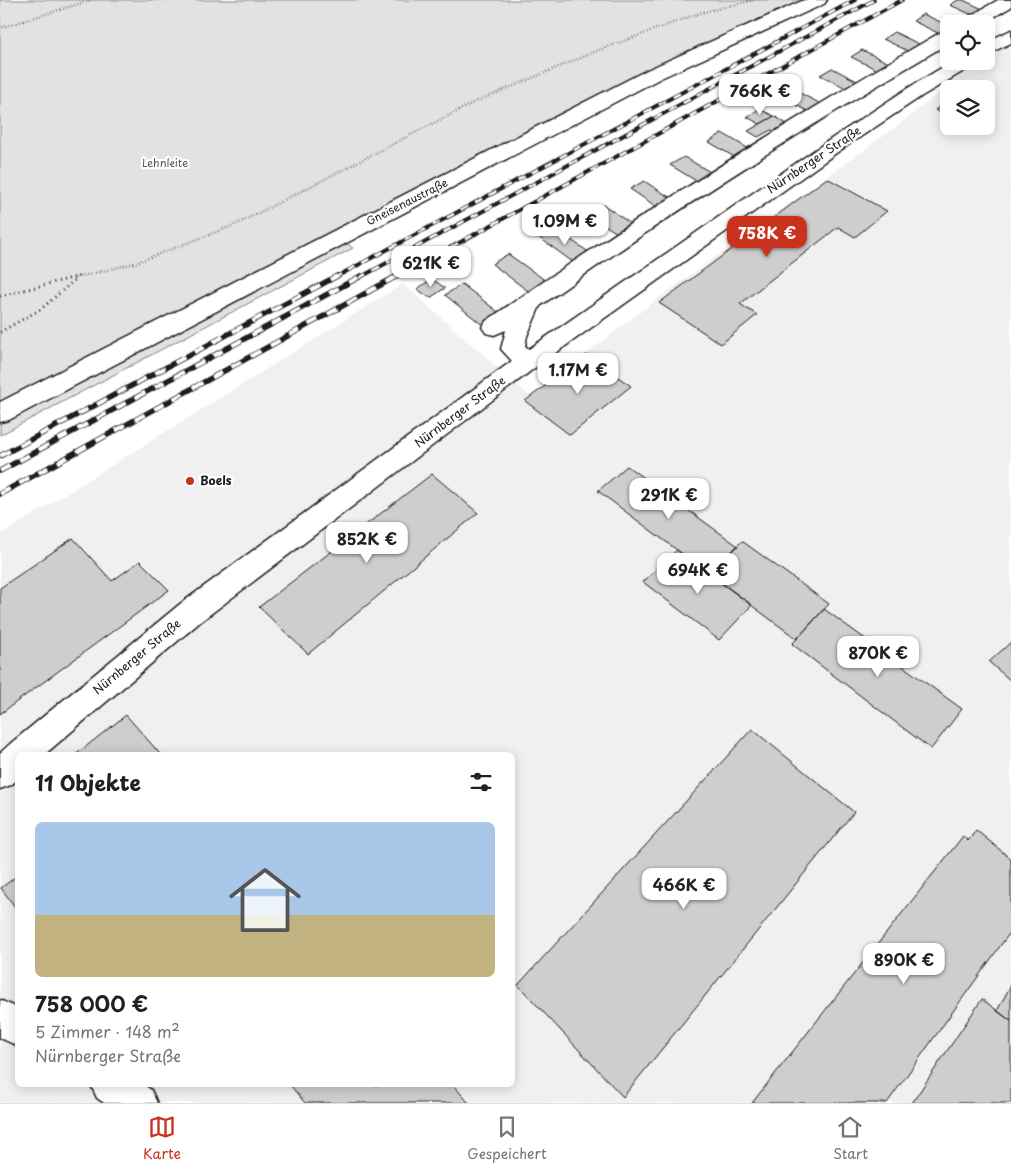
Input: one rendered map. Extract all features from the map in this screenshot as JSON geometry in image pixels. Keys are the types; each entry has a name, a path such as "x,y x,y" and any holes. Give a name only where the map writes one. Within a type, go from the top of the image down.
{"street":[{"name":"Gneisenaustraße","path":"0,413 654,74 818,0"},
{"path":"984,15 1010,0"},
{"path":"995,45 1011,35"},
{"path":"494,328 662,211 881,74 940,40"},
{"path":"881,74 940,64"},
{"name":"Nürnberger Straße","path":"25,752 190,613 528,361 832,147 946,70"},
{"path":"528,361 513,349 515,336 531,302"},
{"path":"0,774 15,761"},
{"path":"0,1018 15,1026"},
{"path":"113,1087 138,1103"}],"path":[{"path":"0,28 91,0"},
{"path":"0,296 135,263 237,224 473,103 599,50 700,13 754,0"},
{"path":"0,332 41,309 78,277"}],"shaded area":[{"path":"1011,36 1011,1103 0,1103 0,535 403,284 531,397 653,302 896,127 940,92 940,135 995,135 995,80 955,80 968,70 995,70 995,48"}],"green space":[{"name":"Lehnleite","path":"0,0 808,0 566,111 333,233 353,248 0,435"}],"building":[{"path":"958,0 963,0 987,11 980,15 972,15 950,5"},
{"path":"923,14 940,22 940,34 913,21"},
{"path":"894,32 921,45 910,52 883,39"},
{"path":"862,50 889,63 878,70 851,57"},
{"path":"832,68 859,82 848,89 820,75"},
{"path":"794,90 821,104 809,112 782,97"},
{"path":"759,109 774,116 760,124 747,117"},
{"path":"774,116 787,124 758,137 748,131"},
{"path":"722,133 749,149 736,158 709,142"},
{"path":"684,157 712,173 698,182 670,165"},
{"path":"827,178 887,211 855,237 838,227 740,304 757,315 721,344 659,303"},
{"path":"644,181 671,198 657,207 630,189"},
{"path":"604,205 631,224 617,233 589,215"},
{"path":"552,227 593,255 577,265 537,236"},
{"path":"508,254 549,283 532,294 492,264"},
{"path":"432,279 445,288 430,298 417,289"},
{"path":"462,284 502,315 485,327 445,295"},
{"path":"586,355 631,386 570,435 525,401"},
{"path":"627,466 738,546 709,574 598,491"},
{"path":"432,474 478,513 308,654 259,607"},
{"path":"73,538 112,581 140,561 169,590 0,714 0,588"},
{"path":"742,541 829,604 797,639 709,574"},
{"path":"677,550 752,605 719,640 643,582"},
{"path":"824,609 962,709 931,749 792,644"},
{"path":"1011,642 1011,681 989,662"},
{"path":"126,715 158,752 79,752"},
{"path":"752,729 854,812 623,1097 518,985"},
{"path":"976,830 1011,859 1011,931 887,1103 752,1103 963,836 968,841"},
{"path":"15,877 15,907 1,888"},
{"path":"1011,985 1011,1021 997,1011"},
{"path":"982,999 1011,1021 1011,1103 912,1103"},
{"path":"292,1087 455,1087 469,1103 305,1103"}],"railway":[{"path":"334,278 855,0"},
{"path":"359,278 874,0"},
{"path":"395,278 902,0"},
{"path":"0,456 337,276"},
{"path":"0,471 361,276"},
{"path":"0,494 397,276"}],"place":[{"name":"Boels","path":"190,481"}]}
